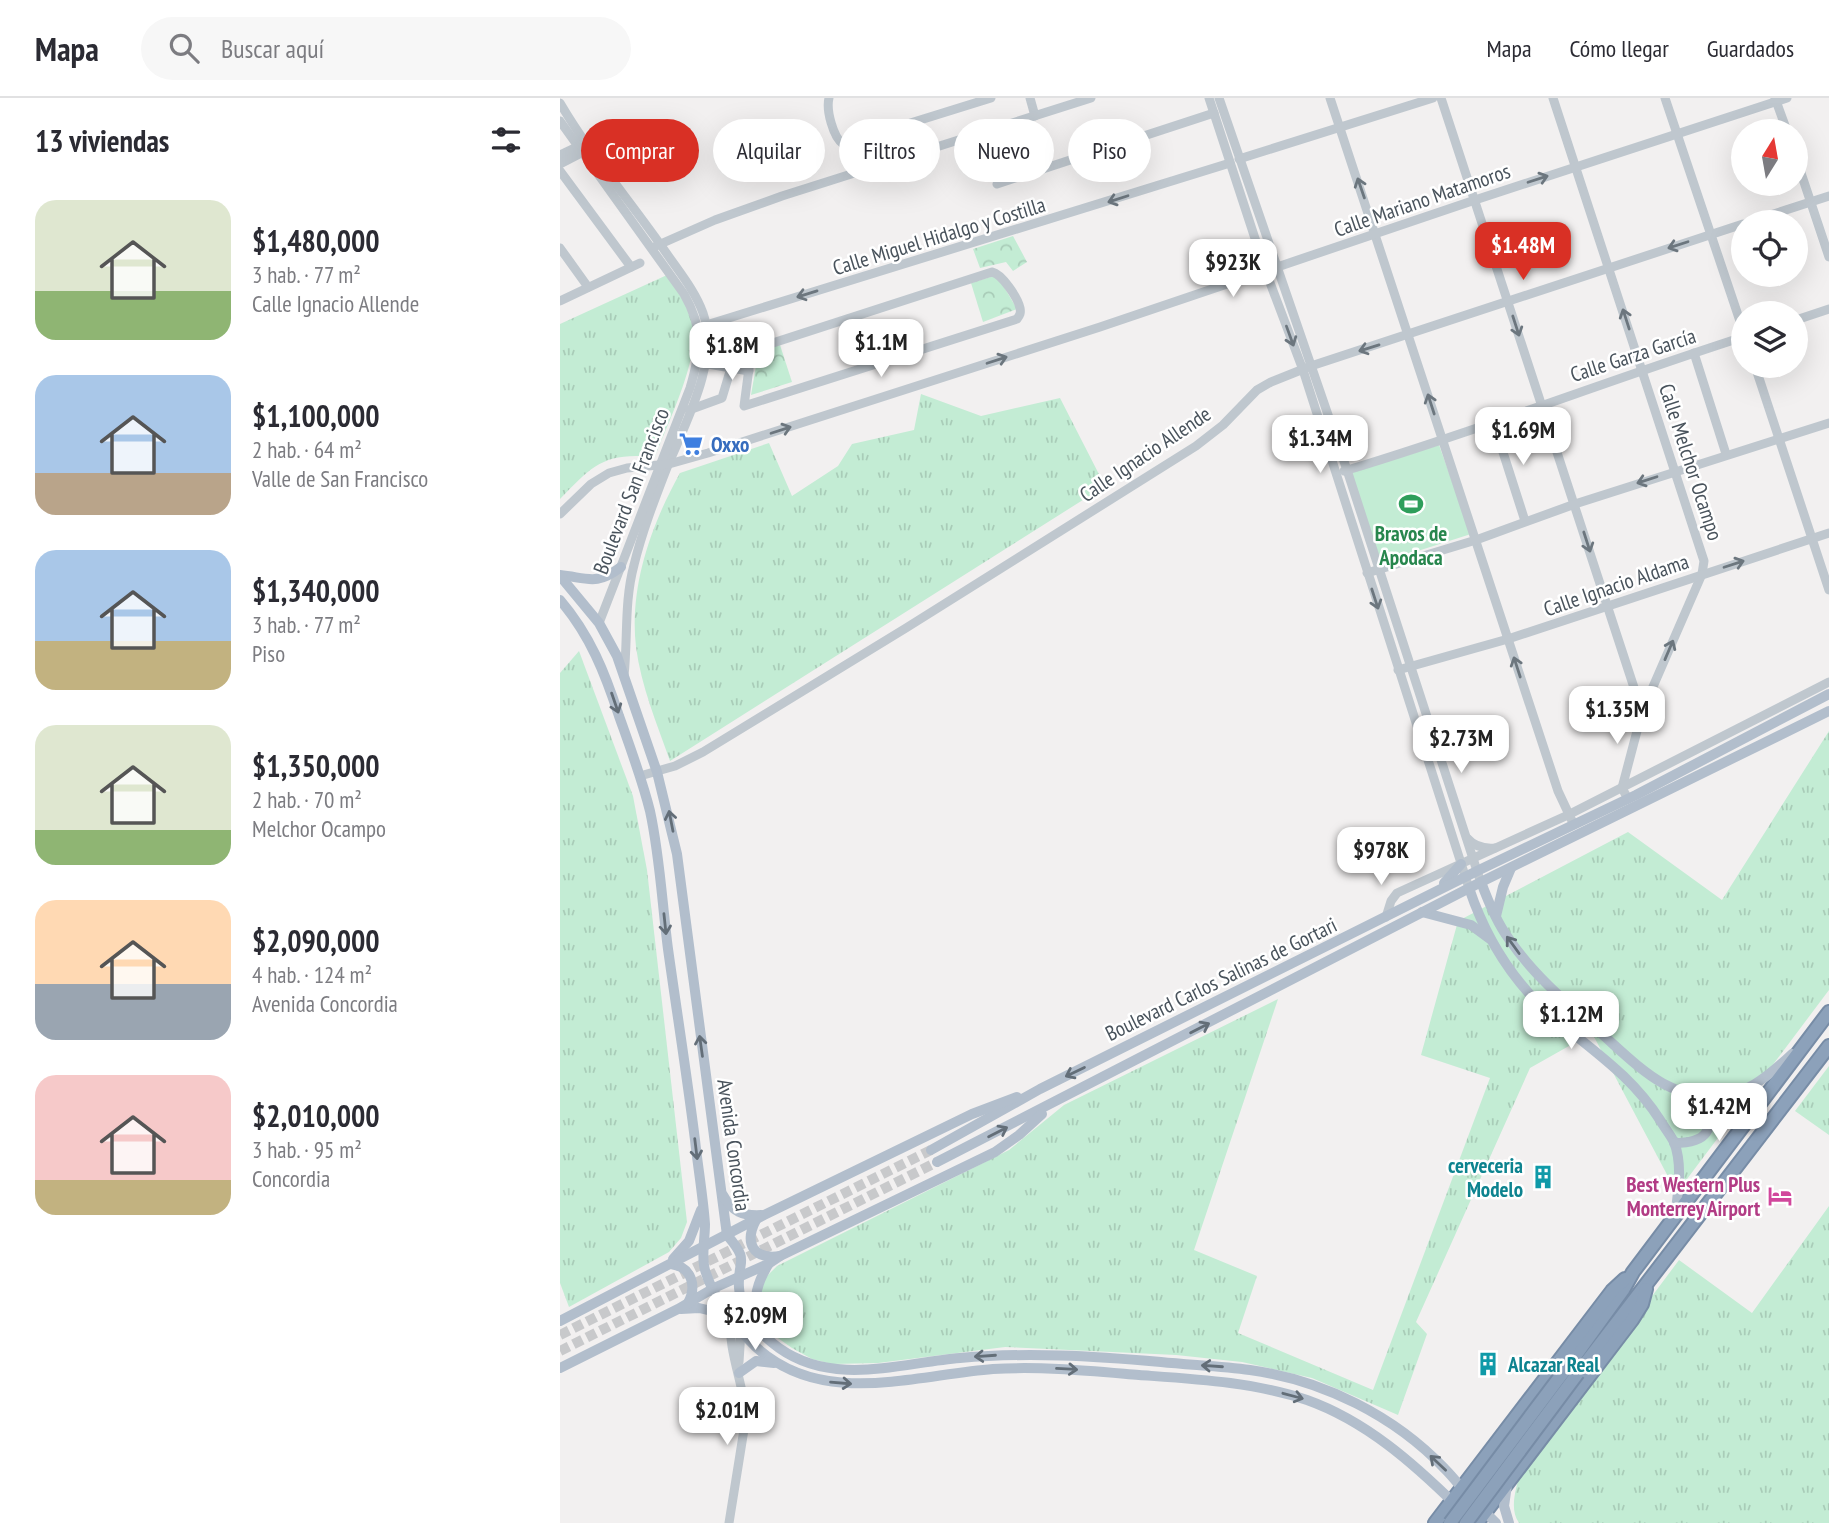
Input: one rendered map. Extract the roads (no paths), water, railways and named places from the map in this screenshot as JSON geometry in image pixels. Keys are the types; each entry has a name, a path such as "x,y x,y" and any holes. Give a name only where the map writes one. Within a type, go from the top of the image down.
{"highway":[{"path":"1450,1523 1623,1290 1633,1272 1829,1012"},
{"path":"1466,1523 1634,1298 1829,1046"},
{"path":"1435,1523 1612,1291 1633,1272"},
{"path":"1479,1520 1632,1320 1645,1297 1647,1282"},
{"path":"1493,1448 1490,1460 1493,1469 1503,1473 1519,1469"}],"main road":[{"path":"560,575 596,581 621,567"},
{"name":"Avenida Concordia","path":"560,575 599,623 617,656 657,772 677,854 727,1235 740,1251 740,1295 747,1315 767,1338 780,1349 805,1361 840,1370 880,1370 953,1359 1032,1354 1228,1367 1272,1374 1331,1392 1373,1413 1426,1451 1462,1488 1479,1520"},
{"name":"Avenida Concordia","path":"560,600 585,631 600,661 640,776 656,846 703,1204 706,1272 741,1331 779,1364 819,1380 844,1383 894,1381 993,1369 1068,1369 1191,1379 1284,1394 1332,1411 1373,1435 1479,1520"},
{"path":"599,623 600,661"},
{"name":"Boulevard Carlos Salinas de Gortari","path":"937,1162 1422,912 1571,819 1628,799 1829,694"},
{"name":"Boulevard Carlos Salinas de Gortari","path":"1479,876 1511,868 1829,711"},
{"path":"1423,898 1448,880 1461,864"},
{"path":"1496,916 1511,868"},
{"path":"1479,876 1507,937 1539,976 1623,1053 1662,1082 1684,1093 1709,1098 1727,1096 1748,1088 1771,1073 1818,1028"},
{"path":"1467,883 1492,941 1517,978 1537,1002 1636,1086 1674,1143 1678,1180 1675,1217"},
{"name":"Boulevard Carlos Salinas de Gortari","path":"931,1150 1040,1090 1423,898 1467,883"},
{"path":"1422,912 1471,925 1492,941"},
{"path":"560,1321 760,1217 972,1114 1040,1090"},
{"path":"1674,1143 1687,1143 1705,1135 1710,1128 1712,1117 1709,1098"},
{"path":"560,1368 714,1288 995,1152 1032,1124 1049,1106"},
{"path":"720,1187 725,1199 735,1210 744,1215 760,1217"},
{"path":"668,1266 689,1241 703,1204"},
{"path":"760,1217 750,1237 753,1248 758,1254 780,1256"},
{"path":"767,1338 754,1302 759,1280 768,1264"},
{"path":"668,1266 684,1268 692,1280 692,1294 688,1303"},
{"path":"678,1309 699,1308 730,1316"},
{"path":"738,1372 756,1361 779,1364"},
{"path":"1508,1483 1504,1506 1509,1523"},
{"path":"1479,1520 1496,1523"}],"street":[{"path":"829,98 827,105 837,139 843,144 991,98"},
{"path":"1030,98 1035,117"},
{"path":"656,246 782,196 1091,98"},
{"path":"1209,98 1266,272 1347,470 1479,876"},
{"path":"1219,98 1278,268 1335,473 1467,883"},
{"path":"1330,98 1558,791 1571,819"},
{"path":"1240,159 1433,98"},
{"path":"1441,98 1642,712"},
{"name":"Calle Melchor Ocampo","path":"1553,98 1702,555 1702,574 1642,712 1622,788"},
{"path":"1665,98 1733,301"},
{"name":"Calle Mariano Matamoros","path":"560,514 591,484 609,473 664,465 1087,332 1475,200 1787,98"},
{"path":"1776,100 1783,119"},
{"name":"Boulevard San Francisco","path":"560,103 581,142"},
{"path":"997,184 1214,113"},
{"name":"Boulevard San Francisco","path":"560,121 581,145"},
{"path":"560,155 581,149"},
{"path":"560,164 581,150"},
{"name":"Calle Miguel Hidalgo y Costilla","path":"702,327 1230,163"},
{"path":"560,171 635,265 560,301"},
{"name":"Boulevard San Francisco","path":"599,623 685,411 701,363 702,327 695,297 609,182"},
{"path":"1808,193 1829,257"},
{"path":"1786,210 1829,196"},
{"name":"Calle Ignacio Allende","path":"640,776 675,766 703,752 1006,566 1196,446 1223,425 1256,390 1270,382 1731,228"},
{"path":"560,248 588,287"},
{"path":"990,272 1001,275 1020,308 1019,316 1014,320 745,407 747,382 751,353 754,349 990,272"},
{"path":"1808,316 1829,309"},
{"name":"Calle Garza García","path":"1335,473 1443,440 1643,369 1731,341"},
{"path":"1695,353 1726,454"},
{"path":"701,363 749,371"},
{"path":"685,411 722,398 729,380 730,368"},
{"path":"1759,378 1829,590"},
{"path":"729,380 747,382"},
{"path":"1493,421 1525,521"},
{"path":"1367,573 1476,540 1726,454 1829,423"},
{"name":"Boulevard San Francisco","path":"624,677 626,609 631,577 664,465"},
{"name":"Calle Ignacio Aldama","path":"1398,670 1508,639 1829,533"},
{"path":"1387,917 1391,901 1397,893 1571,819 1622,788 1829,682"},
{"path":"1622,788 1628,799"},
{"path":"1466,836 1471,843 1485,848 1500,847"},
{"path":"729,1523 746,1422 745,1399 730,1332 730,1316"},
{"path":"738,1372 741,1331"}],"tunnel":[{"path":"560,1335 931,1150"},
{"path":"560,1351 937,1162"}],"place":[{"name":"Oxxo","path":"691,444"},
{"name":"Bravos de Apodaca","path":"1411,504"},
{"name":"cerveceria Modelo","path":"1543,1177"},
{"name":"Best Western Plus Monterrey Airport","path":"1780,1196"},
{"name":"Alcazar Real","path":"1488,1364"}]}
